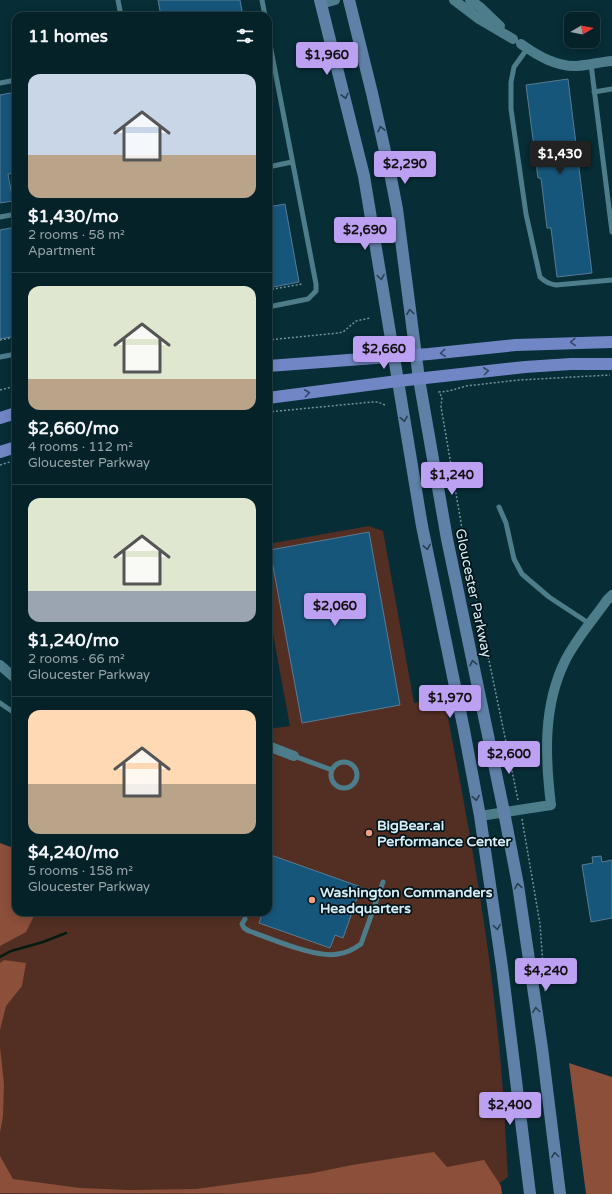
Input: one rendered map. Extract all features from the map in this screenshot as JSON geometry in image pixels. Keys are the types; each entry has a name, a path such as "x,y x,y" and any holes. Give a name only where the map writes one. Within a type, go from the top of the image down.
{"main road":[{"name":"Gloucester Parkway","path":"349,0 393,185 419,379 447,539 518,885 542,1048 560,1194"},
{"path":"321,2 364,176 422,526 463,722 480,816 492,894 530,1194"},
{"path":"272,366 394,357 516,345 612,342"},
{"path":"272,397 398,381 524,367 571,364 612,364"},
{"path":"0,418 12,414"},
{"path":"0,452 12,448"}],"street":[{"path":"321,2 335,0"},
{"path":"454,0 479,19 514,39 480,7 470,0"},
{"path":"524,46 541,57 561,64 576,66 612,61"},
{"path":"480,816 551,805 546,746 549,716 556,684 566,660 590,624 612,595"},
{"path":"0,665 12,676"},
{"path":"272,748 294,756"}],"lane":[{"path":"118,0 120,12"},
{"path":"262,0 264,12"},
{"path":"524,46 514,67 511,82 511,109 526,214 540,277 544,282 556,285 612,280"},
{"path":"272,55 316,284 316,291 308,299 272,306"},
{"path":"591,64 594,92 610,189 612,232"},
{"path":"0,83 12,81"},
{"path":"594,92 612,90"},
{"path":"272,166 292,162"},
{"path":"0,217 12,215"},
{"path":"0,357 12,355"},
{"path":"499,507 506,523 514,560 522,574 549,597 590,624"},
{"path":"0,703 12,711"},
{"path":"294,756 332,770"},
{"path":"347,763 355,768 357,774 353,785 350,787 339,788 332,780 332,770 338,764 347,763"},
{"path":"244,919 242,924 244,928 249,931 295,947 321,954 338,954 353,949 361,944 383,882"}],"path":[{"path":"272,289 302,284"},
{"path":"272,340 338,334 343,332 356,321 370,318"},
{"path":"0,340 12,338"},
{"path":"546,996 540,924 520,810 510,755 464,540 441,407 442,396 440,392 466,386 519,380 612,375"},
{"path":"0,390 12,387"},
{"path":"272,412 372,402 378,402 385,405"},
{"path":"0,465 12,461"}],"shaded area":[{"name":"BigBear.ai Performance Center","path":"369,526 383,531 414,703 444,697 467,820 487,944 501,1064 508,1177 485,1194 0,1194 0,909 12,911 12,916 272,916 272,728 290,726 272,629 272,543"},
{"path":"0,843 12,848 12,916 34,916 26,932 0,946"},
{"path":"4,960 26,963 22,986 6,1006 0,1030 0,963"},
{"path":"0,1047 4,1084 3,1116 0,1133"},
{"path":"569,1063 612,1077 612,1194 586,1194"},
{"path":"434,1152 447,1167 484,1160 501,1186 502,1194 0,1193 0,1156 13,1179 80,1188 129,1190 196,1189 313,1173 352,1165"}],"building":[{"path":"158,0 240,0 242,12 160,12"},
{"path":"568,79 592,273 557,277 551,228 547,228 541,178 538,178 526,85"},
{"path":"12,93 12,174 8,174 12,201 0,203 0,95"},
{"path":"285,204 299,282 272,287 272,206"},
{"path":"12,228 12,337 0,339 0,230"},
{"path":"369,532 400,705 302,723 272,561 272,550"},
{"name":"Washington Commanders Headquarters","path":"272,855 361,887 343,938 335,935 330,948 259,923 262,916 272,916"},
{"path":"601,856 602,862 612,860 612,918 591,922 582,865 593,863 592,857"}],"waterway":[{"path":"0,957 11,951 43,942 66,933"}],"place":[{"name":"BigBear.ai Performance Center","path":"369,833"},
{"name":"Washington Commanders Headquarters","path":"312,900"}]}
